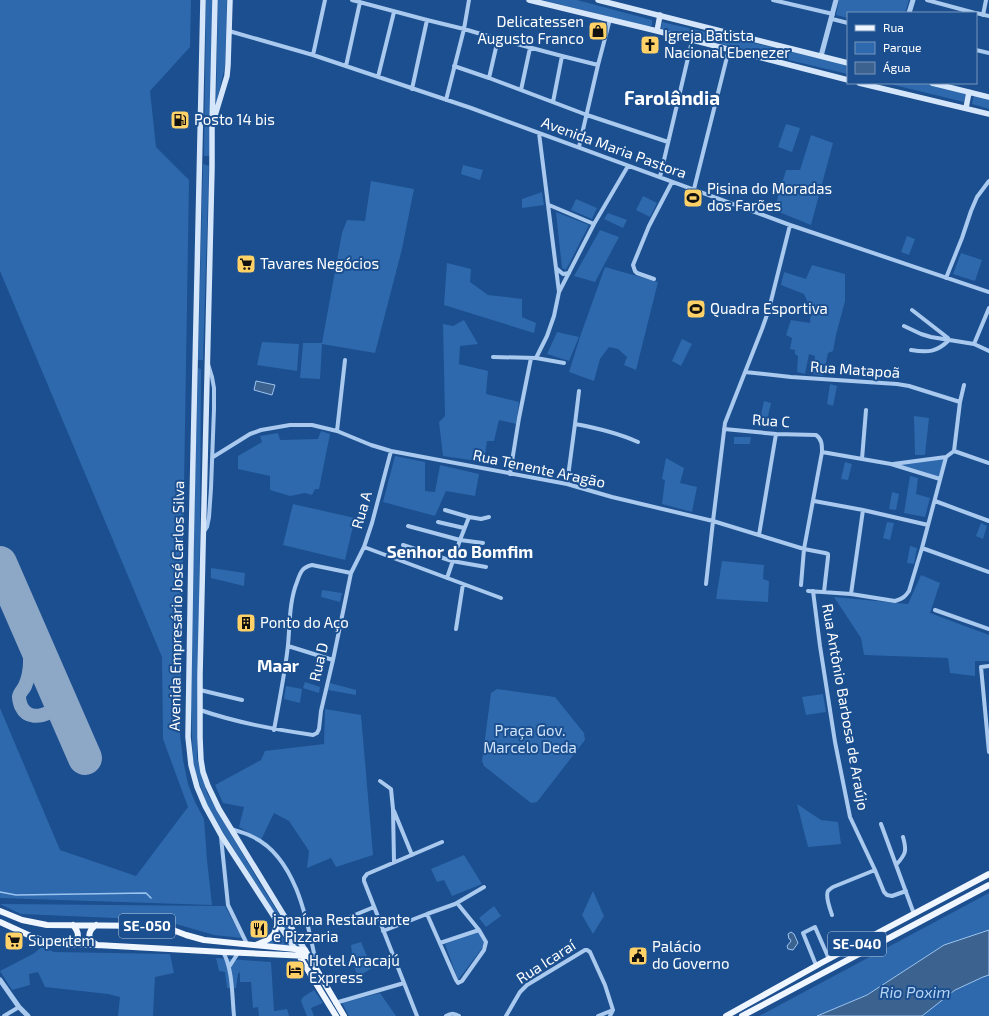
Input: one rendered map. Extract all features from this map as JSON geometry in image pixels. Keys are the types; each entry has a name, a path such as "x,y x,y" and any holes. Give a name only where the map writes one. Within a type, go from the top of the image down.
{"main road":[{"name":"Avenida Empresário José Carlos Silva","path":"203,0 199,157 202,363 206,425 200,690 201,760 203,772 214,798 231,829 344,1016"},
{"name":"Avenida Empresário José Carlos Silva","path":"215,0 212,158 202,363 190,550 188,737 191,766 197,787 205,806 221,835 277,920 336,1016"},
{"name":"Avenida Empresário José Carlos Silva","path":"212,127 227,76 230,0"},
{"path":"529,0 847,80"},
{"path":"598,0 847,63"},
{"path":"656,31 660,15"},
{"path":"862,84 989,114"},
{"path":"936,84 989,97"},
{"path":"966,108 969,92"},
{"path":"199,157 205,159 212,158"},
{"name":"SE-040","path":"726,1016 816,966 989,874"},
{"name":"SE-040","path":"742,1016 989,885"},
{"name":"SE-050","path":"0,911 16,918 47,925 156,926 165,927 204,940 295,949"},
{"path":"255,945 267,940 274,934 277,928 277,920"},
{"name":"SE-050","path":"0,922 35,938 60,944 299,956"},
{"path":"73,925 79,935 73,944"},
{"path":"96,925 89,934 90,940 96,945"},
{"path":"295,949 306,953"},
{"path":"299,956 306,953"}],"street":[{"path":"313,55 325,0"},
{"path":"352,0 598,65"},
{"path":"446,100 464,29 469,0"},
{"path":"773,0 796,5 847,23"},
{"path":"796,5 797,0"},
{"path":"821,56 836,0"},
{"path":"909,12 912,0"},
{"path":"927,0 972,12"},
{"path":"948,6 950,0"},
{"path":"983,15 986,0"},
{"path":"346,66 360,2"},
{"path":"378,77 394,12"},
{"path":"977,13 989,16"},
{"path":"412,89 427,20"},
{"path":"579,147 610,20"},
{"name":"Avenida Maria Pastora","path":"229,31 313,55 446,100 579,147 790,225 989,292"},
{"path":"489,78 498,39"},
{"path":"660,177 692,41"},
{"path":"521,90 530,48"},
{"path":"694,189 729,50"},
{"path":"977,50 989,53"},
{"path":"553,102 562,56"},
{"path":"454,66 587,115 668,142"},
{"path":"539,133 559,292"},
{"path":"536,358 547,336 554,316 559,292 594,224 628,166"},
{"path":"946,278 962,238 971,210 977,197 989,181"},
{"path":"654,278 637,273 634,271 634,265 649,226 672,182"},
{"path":"548,205 594,224"},
{"path":"706,584 725,423 769,309 790,225"},
{"path":"556,267 563,274 569,273"},
{"path":"974,344 989,308"},
{"path":"912,310 949,340"},
{"path":"904,326 921,334 974,344 989,350"},
{"path":"911,350 926,352 932,351 942,346 949,340"},
{"path":"493,357 536,358 564,363"},
{"path":"510,474 531,358"},
{"path":"337,431 345,360"},
{"path":"202,363 210,367 214,388 213,456 209,517 207,527 203,533"},
{"name":"Rua Matapoã","path":"745,372 791,378 897,384 909,386 960,402"},
{"path":"891,464 946,457 954,451 960,402 964,385"},
{"path":"567,484 579,391"},
{"path":"862,459 866,410"},
{"path":"575,424 610,431 638,442"},
{"path":"206,425 214,425"},
{"name":"Rua Tenente Aragão","path":"213,456 250,434 261,430 290,425 312,425 337,431 391,452 567,484 626,501 713,521 804,549 828,554 824,592"},
{"name":"Rua C","path":"724,428 776,434 816,435 821,442 822,452"},
{"path":"758,535 776,434"},
{"path":"954,451 989,463"},
{"name":"Rua A","path":"351,573 364,547 391,452"},
{"path":"801,585 804,549 822,452 891,464 940,479"},
{"path":"824,592 851,594 895,601 901,600 906,596 909,591 922,548 946,457"},
{"path":"814,501 863,510 928,525"},
{"path":"935,501 989,521"},
{"path":"446,510 481,519 486,519 489,517"},
{"path":"851,594 863,510"},
{"path":"447,578 469,517"},
{"path":"438,522 464,528"},
{"path":"408,526 460,540 483,543"},
{"path":"402,545 452,561 486,567"},
{"path":"364,547 501,598"},
{"path":"922,548 989,572"},
{"path":"200,710 223,718 274,730 288,646 291,608 296,583 301,572 307,566 312,565 351,573"},
{"name":"Rua D","path":"274,730 313,735 317,733 319,729 325,690 333,660 351,573"},
{"path":"456,628 463,584"},
{"name":"Rua Antônio Barbosa de Araújo","path":"824,592 811,591 835,742 850,817 887,896 892,896 906,891"},
{"path":"935,610 989,629"},
{"path":"288,646 333,660"},
{"path":"989,666 982,667 988,724 989,752"},
{"path":"200,690 242,700"},
{"path":"380,781 391,789 394,862"},
{"path":"393,809 412,855"},
{"path":"881,824 914,914"},
{"path":"231,829 252,836 265,844 276,854 286,868 295,885 304,909 319,974"},
{"path":"221,835 228,906 247,944"},
{"path":"896,865 905,854 903,837"},
{"path":"417,1016 383,931 364,878 367,874 442,842"},
{"path":"832,915 827,892 833,887 875,870"},
{"path":"383,931 458,903 484,887"},
{"path":"427,914 456,980 458,983 462,982 484,950 486,942 479,930 458,903"},
{"path":"345,919 374,907"},
{"path":"816,966 802,933 815,928 829,959"},
{"path":"440,943 479,930"},
{"name":"Rua Icaraí","path":"506,1016 520,992 527,985 582,950 587,950 592,956 605,985 613,1010"},
{"path":"224,952 229,967 234,1016"},
{"path":"229,967 238,953"},
{"path":"0,980 19,1007 28,1016"},
{"path":"336,1003 404,983"},
{"path":"4,1016 19,1007"},
{"path":"598,1016 613,1010"},
{"path":"610,1016 613,1010"},
{"path":"446,1016 454,1014 459,1016"}],"green space":[{"path":"0,0 191,0 190,47 150,91 156,147 189,180 180,734 188,784 204,819 212,905 0,898 0,708 60,850 136,876 188,807 163,739 162,657 0,271"},
{"path":"206,0 213,0 209,156 204,156"},
{"path":"218,0 227,0 225,66 216,105"},
{"path":"543,0 577,0 652,20 652,25 649,27"},
{"path":"839,0 909,0 905,12 847,12 847,18 836,15"},
{"path":"662,22 847,65 847,74 662,30"},
{"path":"890,84 928,84 966,93 964,102"},
{"path":"974,95 989,99 989,109 972,104"},
{"path":"786,124 800,128 792,152 778,147"},
{"path":"811,135 833,143 811,225 774,210 786,170 800,170"},
{"path":"203,164 209,166 203,360 198,360"},
{"path":"463,165 483,170 480,180 461,174"},
{"path":"371,181 414,189 402,249 375,353 322,344 320,379 300,378 303,343 322,343 342,233 347,220 365,221"},
{"path":"542,192 544,205 522,208 522,199"},
{"path":"643,196 657,203 650,217 636,210"},
{"path":"576,199 597,208 592,219 571,210"},
{"path":"556,212 589,225 566,270 562,268"},
{"path":"608,213 627,220 623,228 604,219"},
{"path":"600,230 619,237 595,282 574,276"},
{"path":"907,236 915,239 909,255 901,252"},
{"path":"961,253 982,260 975,281 953,274"},
{"path":"447,263 471,269 470,282 488,295 522,299 522,317 536,323 534,333 444,305"},
{"path":"812,265 845,274 845,301 833,351 828,353 823,376 813,374 815,356 809,354 805,374 797,372 798,356 795,354 795,350 790,349 792,338 786,335 791,320 810,323 811,309 804,294 781,285 784,272 806,279"},
{"path":"605,267 658,282 636,370 624,365 627,357 618,349 609,347 600,359 594,381 569,372"},
{"path":"464,320 478,344 460,346 459,364 488,371 486,394 519,402 516,424 499,420 494,441 487,441 484,462 443,456 439,422 445,416 443,324 453,326"},
{"path":"557,332 579,337 569,361 547,354"},
{"path":"682,339 692,344 681,366 672,361"},
{"path":"262,342 299,344 297,371 257,365"},
{"path":"198,368 201,369 197,758 207,793 259,882 299,946 296,947 207,805 193,764 191,706 192,595"},
{"path":"830,384 837,386 833,406 827,404"},
{"path":"764,401 771,403 766,425 759,424"},
{"path":"914,416 929,418 925,455 915,455"},
{"path":"321,431 330,434 319,489 315,489 312,495 305,493 290,496 270,490 270,476 238,469 238,456 262,442 260,436 278,433 280,440 318,439"},
{"path":"734,437 751,437 750,444 734,444"},
{"path":"949,455 942,478 892,464"},
{"path":"395,456 425,462 425,491 435,492 440,465 479,474 475,496 446,491 435,516 383,502"},
{"path":"666,458 684,468 680,483 697,487 692,512 662,504 665,480 662,479"},
{"path":"845,462 852,464 848,480 841,479"},
{"path":"910,476 918,478 916,494 930,498 925,517 904,513"},
{"path":"892,492 899,494 896,510 889,509"},
{"path":"293,504 355,518 345,560 283,545"},
{"path":"887,522 894,523 890,540 883,538"},
{"path":"981,523 987,526 983,539 976,536"},
{"path":"910,546 917,548 914,564 907,563"},
{"path":"722,561 764,565 763,579 769,581 768,602 716,599"},
{"path":"211,568 245,573 244,586 211,578"},
{"path":"921,575 940,583 930,613 989,635 989,661 975,661 975,676 950,673 948,658 864,655 861,638 834,597 908,604"},
{"path":"322,590 342,593 340,602 321,597"},
{"path":"305,682 320,687 319,693 303,688"},
{"path":"330,683 356,690 356,695 328,690"},
{"path":"286,686 302,689 300,703 284,699"},
{"name":"Praça Gov. Marcelo Deda","path":"497,689 555,697 584,733 585,740 537,802 531,803 484,766 482,761 491,693"},
{"path":"823,694 826,712 806,715 802,697"},
{"path":"325,709 361,715 373,855 336,867 331,858 307,868 309,851 289,821 274,813 261,840 239,827 244,807 223,803 215,785 261,760 265,751 324,744"},
{"path":"797,804 821,820 838,822 841,844 808,847"},
{"path":"464,855 482,884 452,896 444,880 437,882 431,869"},
{"path":"593,891 604,916 593,934 582,915"},
{"path":"989,893 989,930 944,945 867,995 817,1016 759,1016"},
{"path":"0,904 225,906 242,938 214,935 162,920 21,914"},
{"path":"494,906 501,916 486,927 479,918"},
{"path":"278,931 289,946 265,943"},
{"path":"480,932 486,943 458,980 445,944"},
{"path":"361,942 372,968 358,977 353,963 351,945"},
{"path":"42,947 54,952 170,954 174,973 155,977 153,1016 118,1016 120,997 108,994 45,987 38,972 29,974 30,985 12,990 0,971 33,954"},
{"path":"216,958 271,962 274,1011 287,1009 289,1016 259,1016 258,1007 253,1008 251,982 240,982 240,972 238,974 236,988 227,988 225,972 219,971"},
{"path":"989,975 989,1016 922,1016 955,990"},
{"path":"314,990 323,1003 311,1008 314,1016 307,1016 301,1001 303,997"},
{"path":"380,993 396,1016 349,1016 342,1003"}],"water":[{"path":"256,381 275,385 272,395 254,390"},
{"name":"Rio Poxim","path":"989,930 989,975 955,990 922,1016 817,1016 867,995 944,945"},
{"path":"791,932 794,934 798,943 793,950 788,949 787,946 791,941 788,934"}],"waterway":[{"path":"0,892 16,895 146,893 151,898"}],"taxiway":[{"path":"20,611 30,649 30,669 28,678 19,696 21,706 27,713 34,716 50,712 55,701 55,689"}],"runway":[{"path":"0,563 85,758"}],"place":[{"name":"Delicatessen Augusto Franco","path":"598,31"},
{"name":"Igreja Batista Nacional Ebenezer","path":"650,45"},
{"name":"Posto 14 bis","path":"180,120"},
{"name":"Pisina do Moradas dos Farões","path":"693,198"},
{"name":"Tavares Negócios","path":"246,264"},
{"name":"Quadra Esportiva","path":"696,309"},
{"name":"Ponto do Aço","path":"246,623"},
{"name":"janaína Restaurante e Pizzaria","path":"259,929"},
{"name":"Supertem","path":"14,941"},
{"name":"Palácio do Governo","path":"638,956"},
{"name":"Hotel Aracajú Express","path":"295,970"}],"district":[{"name":"Farolândia","path":"672,98"},
{"name":"Senhor do Bomfim","path":"460,552"},
{"name":"Maar","path":"278,666"}]}
